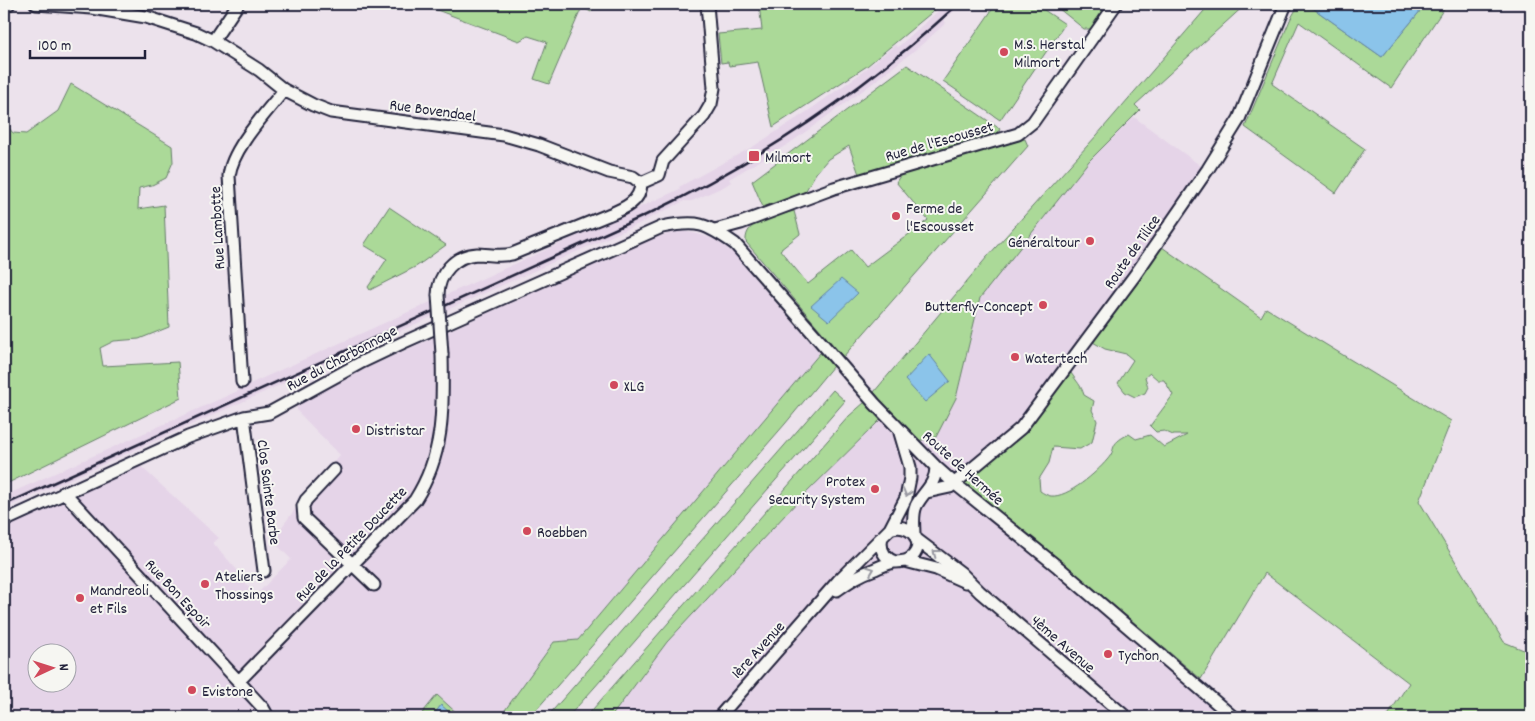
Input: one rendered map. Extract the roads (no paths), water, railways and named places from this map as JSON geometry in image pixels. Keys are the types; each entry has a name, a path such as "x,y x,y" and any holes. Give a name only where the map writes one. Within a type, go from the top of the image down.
{"street":[{"path":"4,5 8,4"},
{"name":"Rue Bovendael","path":"36,4 92,8 146,18 196,33 213,41 259,70 284,90 330,112 516,138 609,172 633,177 641,183"},
{"path":"213,41 238,4"},
{"path":"641,183 659,175 663,161 704,116 711,104 714,88 707,4"},
{"name":"Rue de l'Escousset","path":"715,230 741,223 834,188 1018,134 1033,122 1116,4"},
{"name":"Route de Tilice","path":"954,483 1021,428 1135,275 1240,119 1286,4"},
{"name":"Rue Lambotte","path":"242,382 230,168 233,159 244,142 284,90"},
{"name":"Rue de la Petite Doucette","path":"238,682 410,506 427,482 438,449 440,432 442,354 438,295 442,276 450,266 458,259 477,254 499,256 512,254 623,209 635,200 640,191 641,183"},
{"name":"Route de Hermée","path":"694,223 715,230 735,244 925,457 954,483 1058,567 1233,717"},
{"name":"Rue du Charbonnage","path":"4,521 188,436 244,417 269,413 362,362 402,343 662,227 694,223"},
{"name":"Clos Sainte Barbe","path":"244,417 264,571"},
{"name":"1ère Avenue","path":"718,717 838,581 886,533 906,498 910,478 910,467 899,428"},
{"path":"910,467 919,459 925,457"},
{"path":"915,537 906,528 895,527 886,533 881,548 883,553 890,560 900,562 912,556 916,550 914,513 916,506 934,482 936,467"},
{"path":"334,470 306,500 303,506 304,518 374,585"},
{"path":"926,492 950,487 954,483"},
{"name":"Rue Bon Espoir","path":"64,492 263,708 268,717"},
{"name":"4ème Avenue","path":"915,537 961,573 980,592 1126,717"},
{"name":"1ère Avenue","path":"820,603 856,576 900,562"},
{"name":"4ème Avenue","path":"900,562 936,569 951,575 980,592"}],"water":[{"path":"1307,4 1426,4 1382,57"},
{"path":"841,279 858,293 829,321 811,306"},
{"path":"929,354 950,381 925,402 905,380"},
{"path":"441,705 455,717 432,717"}],"railway":[{"path":"4,505 689,194 771,147 849,94 923,36 958,4"}],"place":[{"name":"M.S. Herstal Milmort","path":"1004,52"},
{"name":"Milmort","path":"754,156"},
{"name":"Ferme de l'Escousset","path":"896,216"},
{"name":"Généraltour","path":"1090,241"},
{"name":"Butterfly-Concept","path":"1043,305"},
{"name":"Watertech","path":"1015,357"},
{"name":"XLG","path":"614,385"},
{"name":"Distristar","path":"356,429"},
{"name":"Protex Security System","path":"875,489"},
{"name":"Roebben","path":"527,531"},
{"name":"Ateliers Thossings","path":"205,584"},
{"name":"Mandreoli et Fils","path":"80,598"},
{"name":"Tychon","path":"1108,654"},
{"name":"Evistone","path":"192,690"}]}
